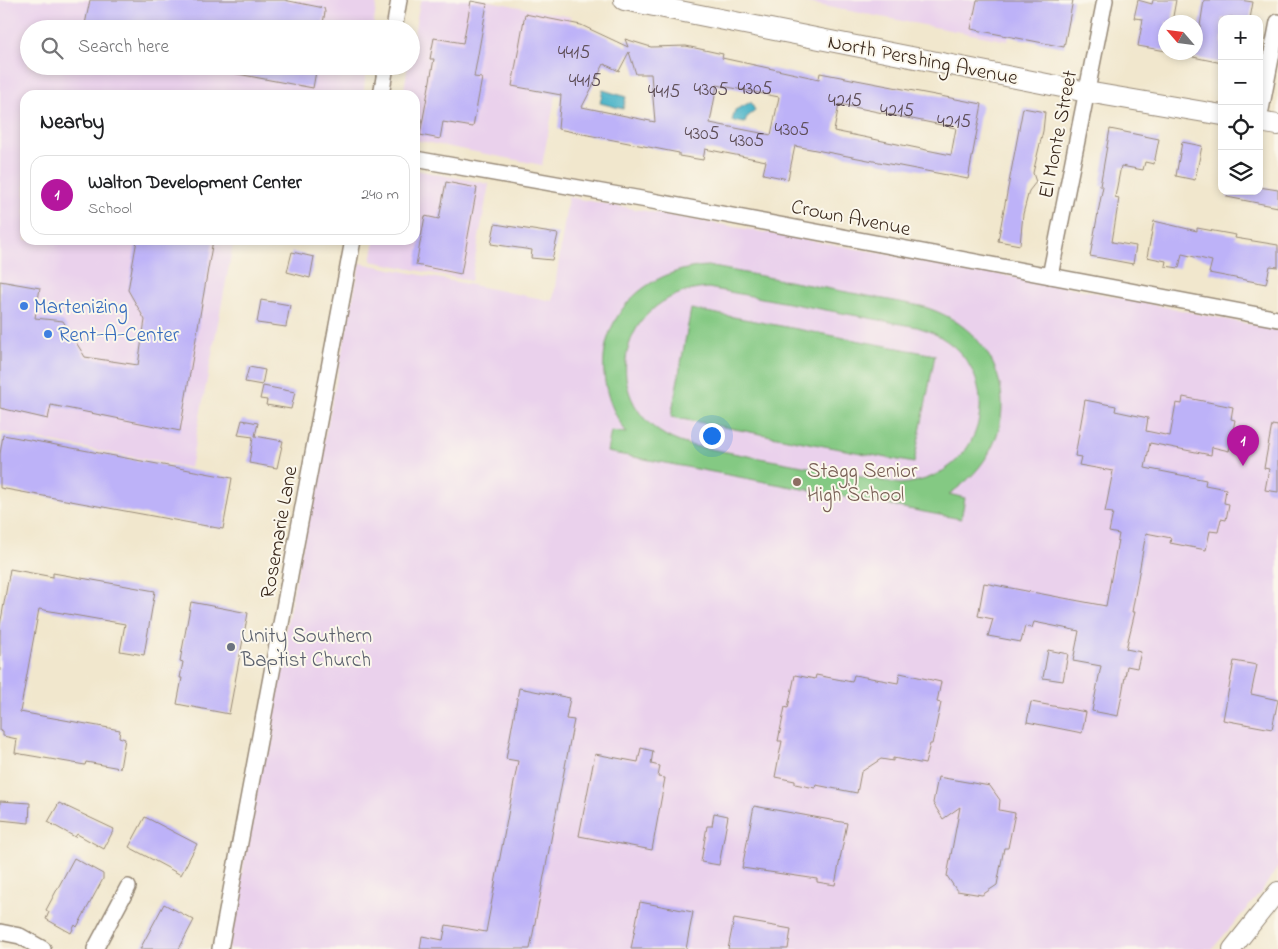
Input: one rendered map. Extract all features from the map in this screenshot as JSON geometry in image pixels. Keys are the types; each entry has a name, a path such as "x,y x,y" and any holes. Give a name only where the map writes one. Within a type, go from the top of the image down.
{"main road":[{"name":"North Pershing Avenue","path":"624,0 1087,92 1218,114"},
{"path":"1263,122 1278,125"}],"street":[{"path":"396,20 399,0"},
{"name":"El Monte Street","path":"1050,276 1105,0"},
{"path":"1262,105 1278,22"},
{"path":"382,90 384,75"},
{"name":"Crown Avenue","path":"420,160 647,200 1278,319"},
{"name":"Rosemarie Lane","path":"220,949 352,245"},
{"path":"95,949 128,887"},
{"path":"1232,949 1278,891"},
{"path":"0,932 20,936 42,949"}],"shaded area":[{"path":"0,0 377,0 374,20 20,20 20,75 366,75 364,90 20,90 20,245 233,245 190,468 0,432"},
{"path":"422,0 484,0 571,17 542,165 420,141 420,90 404,90 406,75 420,75 420,20 417,20"},
{"path":"792,0 1016,0 1008,41"},
{"path":"420,171 489,184 471,281 371,261 374,245 420,245"},
{"name":"Stagg Senior High School","path":"568,197 1053,284 1278,330 1278,867 1261,892 1212,949 228,949 285,633 360,263 553,301"}],"green space":[{"path":"708,266 921,306 953,319 977,339 993,363 1001,390 1001,419 992,446 975,472 949,494 965,498 961,519 607,452 611,431 627,433 611,405 604,376 605,349 614,324 629,302 650,284 676,272","holes":["708,288 917,327 947,341 967,362 978,387 980,413 973,438 957,460 932,476 900,484 689,445 659,431 638,410 627,385 626,359 634,333 650,311 675,295"]},
{"path":"691,309 935,355 914,463 671,417"}],"water":[{"path":"603,90 626,97 623,109 600,103"},
{"path":"751,102 755,111 747,117 745,123 732,121 735,110"}],"building":[{"path":"90,0 284,0 324,8 325,12 324,20 86,20"},
{"path":"977,0 1073,0 1064,47 971,29"},
{"path":"1138,0 1152,4 1153,0 1176,0 1173,15 1158,15 1158,50 1138,46 1143,19 1134,18"},
{"path":"1204,0 1253,2 1251,15 1218,15 1218,62 1203,59 1202,15"},
{"path":"471,1 487,4 474,77 482,78 473,127 443,122 440,139 420,135 434,59 430,59 434,38 463,43"},
{"path":"525,14 581,25 628,47 625,39 651,47 686,46 723,54 722,58 819,79 820,73 982,104 968,179 795,146 788,179 763,174 766,161 705,149 703,160 679,156 679,153 558,129 561,95 512,86","holes":["629,52 636,74 651,74 655,122 582,107 604,64 619,71","717,85 779,97 771,135 710,123","839,104 956,128 951,155 834,131"]},
{"path":"243,75 315,75 313,88"},
{"path":"1023,108 1045,112 1043,131 1033,173 1036,182 1029,191 1023,214 1020,245 998,241"},
{"path":"1110,129 1159,139 1154,164 1145,162 1143,170 1121,166 1115,197 1119,198 1112,242 1136,246 1133,264 1090,256 1103,186 1100,186"},
{"path":"1182,142 1202,146 1195,180 1176,176"},
{"path":"446,182 477,188 461,274 416,265 425,216 439,219"},
{"path":"1263,188 1278,190 1278,207 1227,197 1227,195 1263,195"},
{"path":"1154,221 1197,231 1197,228 1236,235 1235,238 1278,245 1278,267 1270,266 1266,284 1209,273 1212,261 1182,254 1179,268 1165,266 1166,261 1147,257"},
{"path":"495,224 558,234 552,260 531,258 532,250 491,244"},
{"path":"136,245 212,245 180,431 51,405 48,419 0,408 0,281 40,288 35,318 63,321 85,357 138,365 145,320 128,290"},
{"path":"292,252 314,257 310,278 287,272"},
{"path":"261,300 290,305 286,327 257,323"},
{"path":"249,367 265,370 262,385 245,382"},
{"path":"263,386 295,392 291,409 266,405 267,400 260,399"},
{"path":"1183,397 1233,407 1231,419 1235,420 1229,451 1212,447 1211,455 1150,443 1145,468 1206,480 1205,485 1226,489 1224,503 1229,504 1226,520 1221,519 1218,532 1210,531 1206,550 1170,543 1171,538 1146,533 1132,612 1135,612 1126,649 1141,652 1137,668 1127,666 1118,716 1092,711 1101,666 1073,661 1079,631 1034,622 1032,628 1025,626 1021,642 988,636 993,619 978,616 984,583 1106,606 1119,534 1109,532 1113,513 1105,512 1113,471 1079,465 1081,457 1075,456 1085,400 1116,406 1115,411 1148,418 1146,431 1170,436 1176,403 1182,404"},
{"path":"242,420 258,423 255,436 283,441 277,468 249,463 253,437 238,435"},
{"path":"1272,425 1278,426 1278,492 1265,490 1269,469 1264,468"},
{"path":"3,435 232,478 223,529 0,488 0,454"},
{"path":"10,569 53,577 53,573 155,591 144,655 120,651 125,624 39,609 20,712 120,730 119,737 125,739 120,768 86,762 85,765 15,753 17,739 3,736 3,732 0,731 0,626"},
{"name":"Unity Southern Baptist Church","path":"191,602 248,613 229,714 177,704 182,678 180,678 183,662 180,661"},
{"path":"1048,650 1068,654 1063,681 1043,678"},
{"path":"1234,661 1257,665 1251,694 1278,700 1272,729 1223,720"},
{"path":"900,673 941,682 937,702 941,703 932,744 930,744 925,764 893,758 893,761 881,759 861,772 857,793 816,785 815,788 775,777 782,741 778,741 785,707 788,708 795,675 815,679 816,675 852,682 854,675 898,683"},
{"path":"519,688 570,698 566,719 574,720 530,949 420,949 422,936 443,940 446,925 486,932 518,761 506,759"},
{"path":"1031,702 1086,712 1082,733 1027,722"},
{"path":"641,748 653,751 651,764 660,766 658,777 665,778 652,850 579,836 595,754 638,762"},
{"path":"938,777 990,786 1000,800 999,810 1015,813 1008,848 1004,848 997,885 982,895 957,891 947,876 960,807 943,819 933,803"},
{"path":"0,801 30,803 29,823 0,820"},
{"path":"59,803 114,829 104,849 77,834 75,837 48,822"},
{"path":"754,806 847,823 835,885 817,882 817,879 742,868"},
{"path":"714,813 728,816 719,865 701,862 707,826 712,826"},
{"path":"145,817 197,844 181,875 129,847"},
{"path":"74,858 103,874 103,879 77,927 75,925 71,933 46,919 49,912 46,910"},
{"path":"640,902 693,912 686,949 631,949"},
{"path":"164,904 194,920 179,949 140,949"},
{"path":"734,919 791,929 788,949 728,949"}],"place":[{"name":"Martenizing","path":"24,306"},
{"name":"Rent-A-Center","path":"48,334"},
{"name":"Walton Development Center","path":"1243,466"},
{"name":"Stagg Senior High School","path":"797,482"},
{"name":"Unity Southern Baptist Church","path":"231,647"}]}
